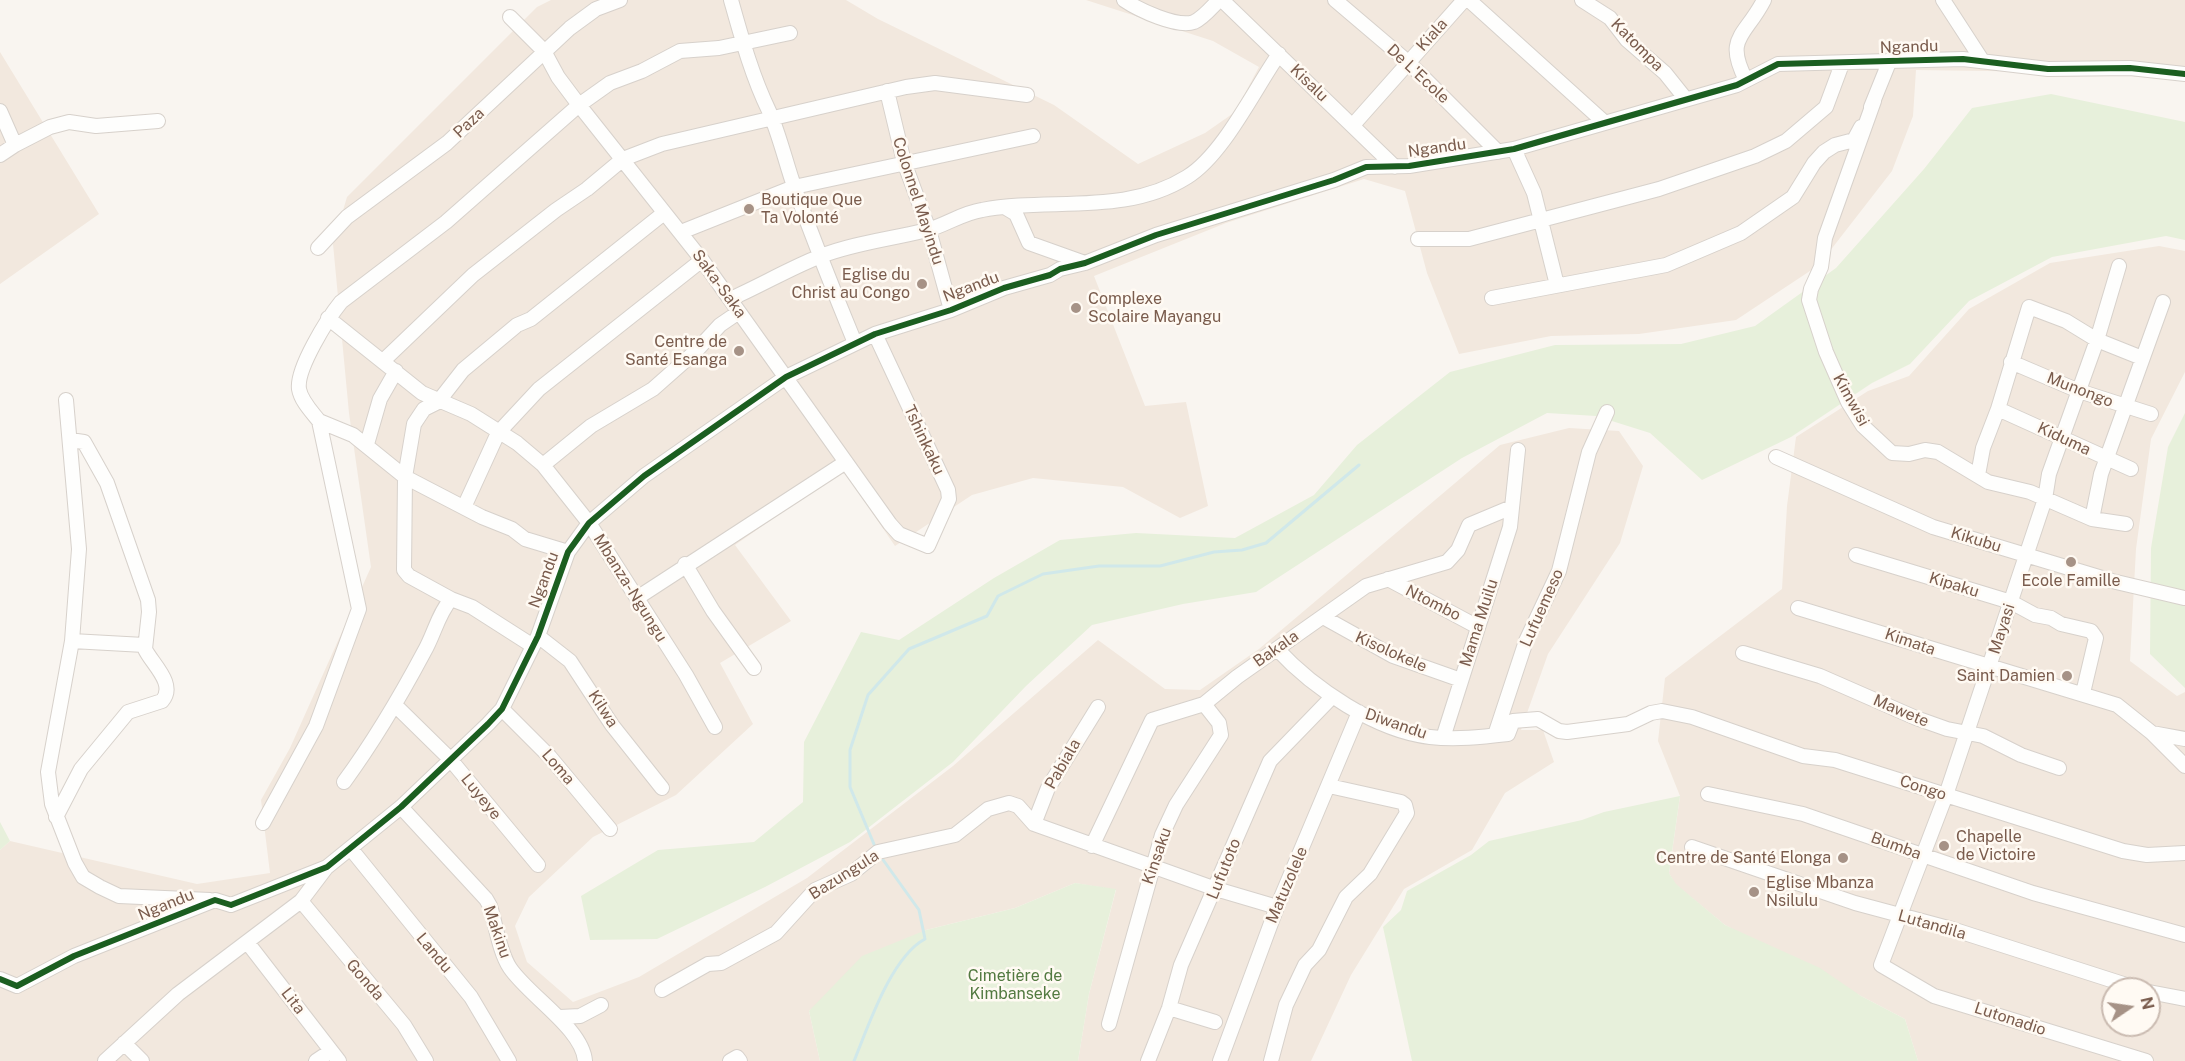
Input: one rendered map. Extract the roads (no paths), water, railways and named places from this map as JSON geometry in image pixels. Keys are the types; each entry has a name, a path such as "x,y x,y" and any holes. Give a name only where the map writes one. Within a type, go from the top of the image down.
{"street":[{"name":"Paza","path":"318,248 347,217 447,143 544,51 596,9 620,0"},
{"path":"731,0 748,63 759,85 760,95 772,120 795,187 855,343"},
{"path":"1124,0 1138,9 1176,22 1188,23 1197,21 1221,0"},
{"name":"Kisalu","path":"1221,0 1395,167"},
{"name":"De L'Ecole","path":"1335,0 1408,62 1498,152"},
{"name":"Kiala","path":"1353,125 1464,0"},
{"path":"1469,0 1604,122"},
{"name":"Katompa","path":"1582,0 1610,18 1627,40 1665,73 1685,98"},
{"path":"1746,80 1737,62 1737,42 1764,0"},
{"path":"1943,0 1982,60"},
{"name":"Saka-Saka","path":"510,17 544,51 558,77 579,105 681,232 899,534 928,546"},
{"path":"263,823 316,726 359,609 319,421 301,396 298,387 328,318 341,302 446,222 579,105 610,83 642,71 680,51 719,48 790,33"},
{"path":"730,299 821,256 929,230 982,210 1046,203 1130,200 1185,178 1196,170 1238,123 1247,102 1279,54"},
{"path":"1492,298 1666,265 1741,233 1793,197 1814,163 1824,152 1835,145 1854,140 1874,101 1890,60"},
{"name":"Ngandu","path":"0,980 17,986 74,956 216,900 231,905 327,867 401,807 502,709 536,641 568,552 589,523 644,476 786,377 875,334 951,310 1004,288 1084,263 1156,235 1334,180 1366,167 1395,167 1514,149 1746,80 1778,64 1842,64 1890,60 1982,60 2048,69 2130,68 2185,74"},
{"path":"1418,238 1469,239 1541,221 1685,181 1786,141 1826,107 1842,64"},
{"path":"383,362 473,275 623,159 662,144 772,120 887,91 935,83 1027,95"},
{"name":"Colonnel Mayindu","path":"887,91 904,162 929,230 951,310"},
{"name":"Kimwisi","path":"1874,101 1825,238 1821,267 1811,289 1809,300 1826,352 1848,402 1863,426 1892,453 1909,454 1925,450 1938,452 1988,482 2030,492 2092,519 2126,524"},
{"path":"0,111 15,145"},
{"path":"0,155 50,127 69,122 96,126 158,121"},
{"path":"681,232 795,187 1033,136"},
{"path":"1514,149 1534,193 1557,285"},
{"path":"1006,207 1016,214 1029,243 1084,263"},
{"path":"405,477 414,424 424,409 438,402 463,370 518,325 531,320 664,213"},
{"path":"465,505 498,433 539,389 702,260"},
{"name":"Mayasi","path":"1881,965 1968,732 2045,500 2049,474 2097,340 2120,266"},
{"path":"2092,519 2101,474 2163,302"},
{"path":"1978,475 1983,448 1998,409 2029,307 2066,321 2097,340 2142,358"},
{"path":"543,465 591,426 653,389 696,351 720,325 739,312"},
{"name":"Mbanza-Ngungu","path":"328,318 422,393 438,402 471,414 517,443 543,465 589,523 686,675 715,728"},
{"name":"Tshinkaku","path":"875,334 948,490 949,499 928,546"},
{"name":"Munongo","path":"2011,362 2079,391 2125,408 2151,414"},
{"path":"367,444 380,399 396,371"},
{"path":"66,400 79,549 72,641 48,772 51,804 83,877 100,887 119,896 216,900"},
{"name":"Kiduma","path":"1998,409 2131,469"},
{"name":"Lufuemeso","path":"1495,735 1526,641 1560,571 1589,452 1607,412"},
{"path":"319,421 340,428 367,444 405,477 465,505 482,517 512,529 525,539 568,552"},
{"path":"56,817 81,769 128,712 166,698 165,679 144,645 148,622 148,600 107,483 84,442 70,440"},
{"name":"Mama Muilu","path":"1443,738 1510,527 1518,450"},
{"name":"Kikubu","path":"1776,457 1933,527 2112,581 2184,598"},
{"path":"637,598 685,564 723,543 846,462"},
{"name":"Kilwa","path":"405,477 404,570 409,576 451,599 472,607 570,661 612,725 662,788"},
{"name":"Bakala","path":"1092,846 1152,720 1204,704 1366,586 1447,562 1458,550 1469,525 1512,507"},
{"name":"Kipaku","path":"1857,555 2011,602 2036,615 2091,631 2096,638 2095,647 2083,693"},
{"path":"685,564 713,611 754,668"},
{"name":"Ntombo","path":"1388,579 1478,627"},
{"path":"344,782 395,705 430,642 444,607 451,599"},
{"name":"Kimata","path":"1798,608 2033,682 2083,693 2117,705 2152,733 2185,766"},
{"name":"Kisolokele","path":"1323,617 1342,630 1393,656 1461,680"},
{"path":"72,641 144,645"},
{"name":"Diwandu","path":"1277,649 1311,683 1332,697 1359,712 1397,728 1427,737 1495,735"},
{"name":"Mawete","path":"1743,653 1820,676 1937,726 1968,732 2021,755 2059,768"},
{"name":"Lufutoto","path":"1148,1061 1169,1008 1181,965 1270,761 1332,697"},
{"name":"Kinsaku","path":"1109,1024 1162,835 1176,805 1202,768 1221,735 1219,723 1204,704"},
{"name":"Luyeye","path":"395,705 450,759 538,865"},
{"name":"Pabiala","path":"1034,824 1048,788 1098,707"},
{"name":"Loma","path":"502,709 550,757 610,829"},
{"name":"Congo","path":"1495,735 1508,734 1513,721 1538,719 1559,731 1567,732 1628,724 1651,713 1662,711 1692,717 1803,756 1835,760 2123,851 2147,855 2185,853"},
{"name":"Matuzolele","path":"1220,1061 1277,907 1359,712"},
{"path":"2152,733 2185,739"},
{"path":"1271,1061 1286,1005 1305,965 1318,950 1346,897 1370,874 1407,813 1405,805 1397,800 1329,786"},
{"name":"Bumba","path":"1708,794 1803,814 2033,893 2185,935"},
{"name":"Bazungula","path":"662,990 708,964 722,963 776,933 815,890 851,874 878,852 955,835 988,809 1009,803 1018,806 1034,824"},
{"name":"Makinu","path":"401,807 486,899 510,968 530,993 560,1017 571,1031 585,1061"},
{"path":"1034,824 1216,889 1277,907"},
{"name":"Lutandila","path":"1692,847 1855,903 1952,929 2102,977"},
{"name":"Landu","path":"351,849 471,997 509,1061"},
{"path":"105,1061 178,994 301,901 327,867"},
{"name":"Gonda","path":"301,901 404,1025 426,1061"},
{"name":"Lita","path":"247,942 335,1056"},
{"name":"Lutonadio","path":"1881,965 1934,996 2146,1061"},
{"path":"2161,994 2185,999"},
{"path":"560,1017 579,1016 601,1005"},
{"path":"1169,1008 1215,1022"},
{"path":"124,1043 142,1061"},
{"path":"316,1061 335,1056"},
{"path":"730,1061 737,1057 740,1061"}],"waterway":[{"path":"876,849 850,787 850,750 868,695 909,649 987,616 998,596 1043,574 1099,566 1160,566 1214,552 1242,550 1266,543 1359,465"},
{"path":"854,1061 891,977 913,948 925,939 919,910 881,857"}],"place":[{"name":"Boutique Que Ta Volonté","path":"749,209"},
{"name":"Eglise du Christ au Congo","path":"922,284"},
{"name":"Complexe Scolaire Mayangu","path":"1076,308"},
{"name":"Centre de Santé Esanga","path":"739,351"},
{"name":"Ecole Famille","path":"2071,562"},
{"name":"Saint Damien","path":"2067,676"},
{"name":"Chapelle de Victoire","path":"1944,846"},
{"name":"Centre de Santé Elonga","path":"1843,858"},
{"name":"Eglise Mbanza Nsilulu","path":"1754,892"}],"park label":[{"name":"Cimetière de Kimbanseke","path":"1015,985"}]}
